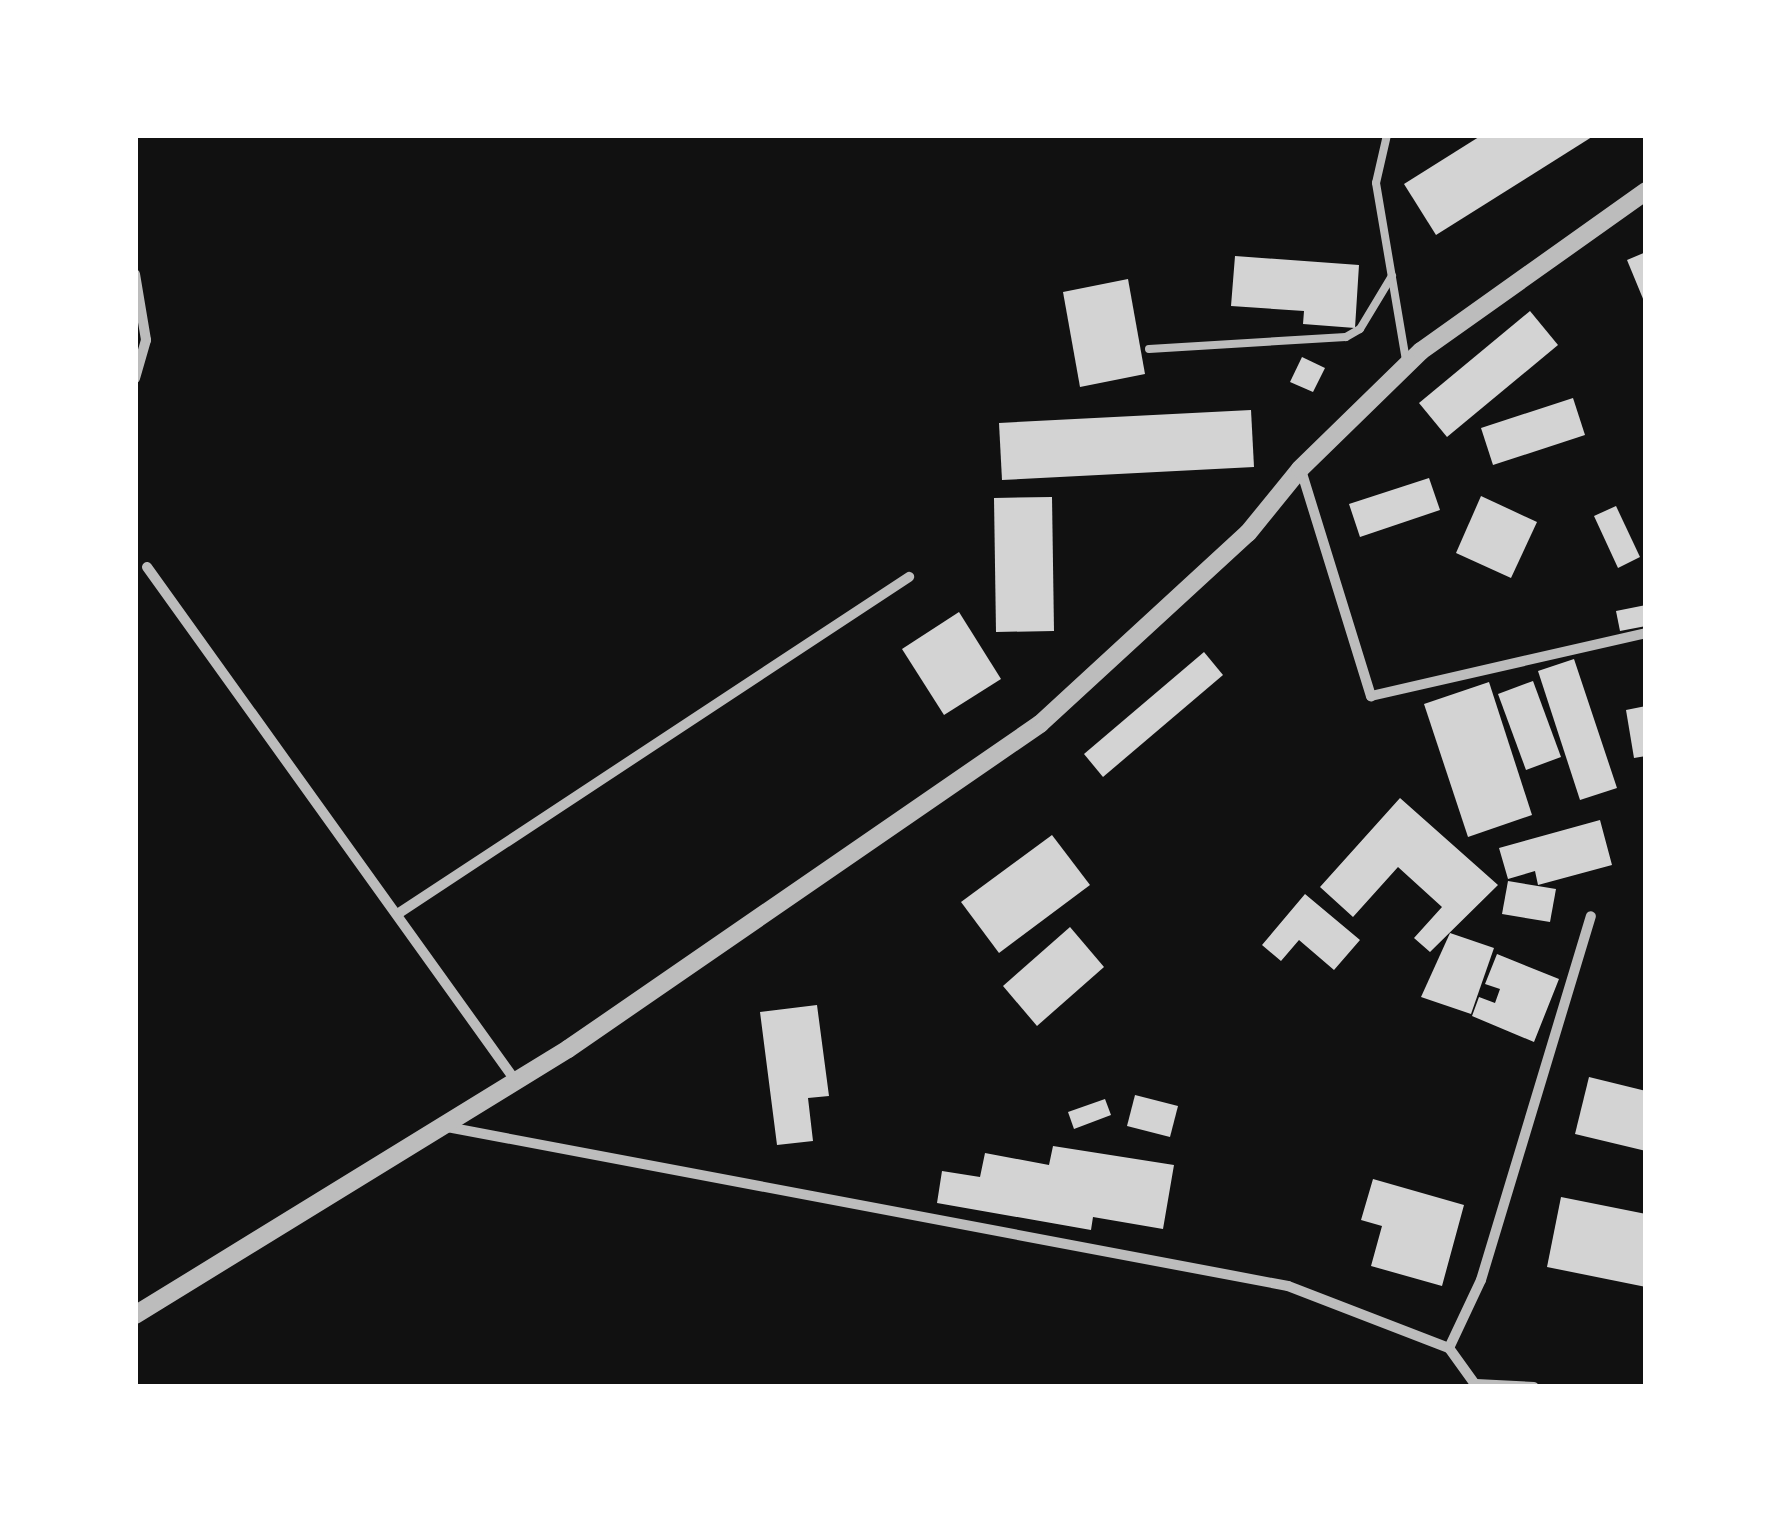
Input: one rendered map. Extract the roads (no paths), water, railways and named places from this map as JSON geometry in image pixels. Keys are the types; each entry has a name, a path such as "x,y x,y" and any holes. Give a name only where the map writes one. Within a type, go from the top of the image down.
{"street":[{"path":"135,1315 515,1080 1040,724 1248,533 1300,469 1407,364 1512,282 1646,191"},
{"path":"135,274 146,340 135,378"},
{"path":"1300,469 1371,696 1646,632"},
{"path":"147,567 399,913 515,1080"},
{"path":"399,913 909,577"},
{"path":"1449,1348 1482,1280 1591,916"},
{"path":"441,1126 1288,1286 1449,1348 1476,1386 1534,1387"}],"lane":[{"path":"1388,135 1376,182 1407,364"},
{"path":"1149,348 1346,337 1360,329 1392,276"}]}
